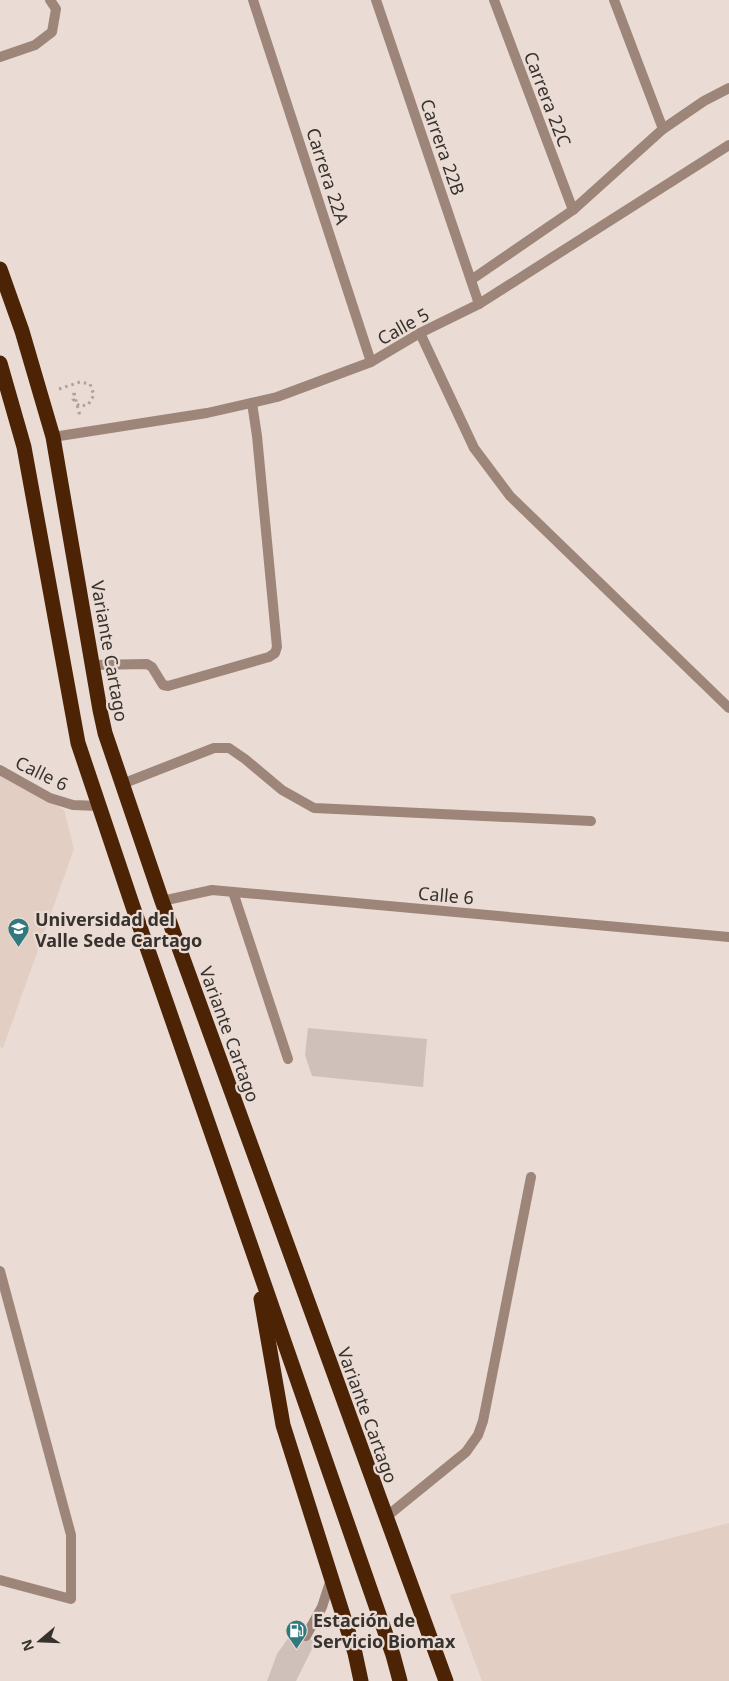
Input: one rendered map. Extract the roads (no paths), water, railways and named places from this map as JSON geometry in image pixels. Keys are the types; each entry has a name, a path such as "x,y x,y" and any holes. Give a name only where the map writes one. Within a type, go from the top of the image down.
{"highway":[{"name":"Variante Cartago","path":"0,269 22,331 53,437 92,664 106,733 122,784 162,901 446,1681"},
{"path":"0,366 24,447 78,744 400,1681"},
{"path":"254,1256 283,1424 355,1653 361,1681"}],"street":[{"path":"0,57 36,45 52,32 56,9 50,0"},
{"name":"Carrera 22A","path":"253,0 371,362"},
{"name":"Carrera 22B","path":"376,0 479,304"},
{"name":"Carrera 22C","path":"494,0 573,210"},
{"path":"614,0 663,129"},
{"path":"471,280 573,210 663,129 704,101 729,88"},
{"name":"Calle 5","path":"53,437 207,413 277,398 371,362 479,304 729,144"},
{"path":"420,334 474,448 510,496 729,708"},
{"path":"92,664 147,664 152,667 163,685 168,686 269,657 275,653 277,647 257,436 252,403"},
{"path":"122,784 214,748 229,748 282,790 314,808 591,821"},
{"name":"Calle 6","path":"0,770 50,798 73,805 99,806"},
{"name":"Calle 6","path":"162,901 212,890 729,937"},
{"path":"233,892 288,1059"},
{"path":"386,1517 466,1452 478,1435 483,1421 531,1177"},
{"path":"0,1271 71,1535 71,1599 0,1580"},
{"path":"306,1636 322,1607 332,1578"}],"place":[{"name":"Universidad del Valle Sede Cartago","path":"19,948"},
{"name":"Estación de Servicio Biomax","path":"297,1649"}]}
